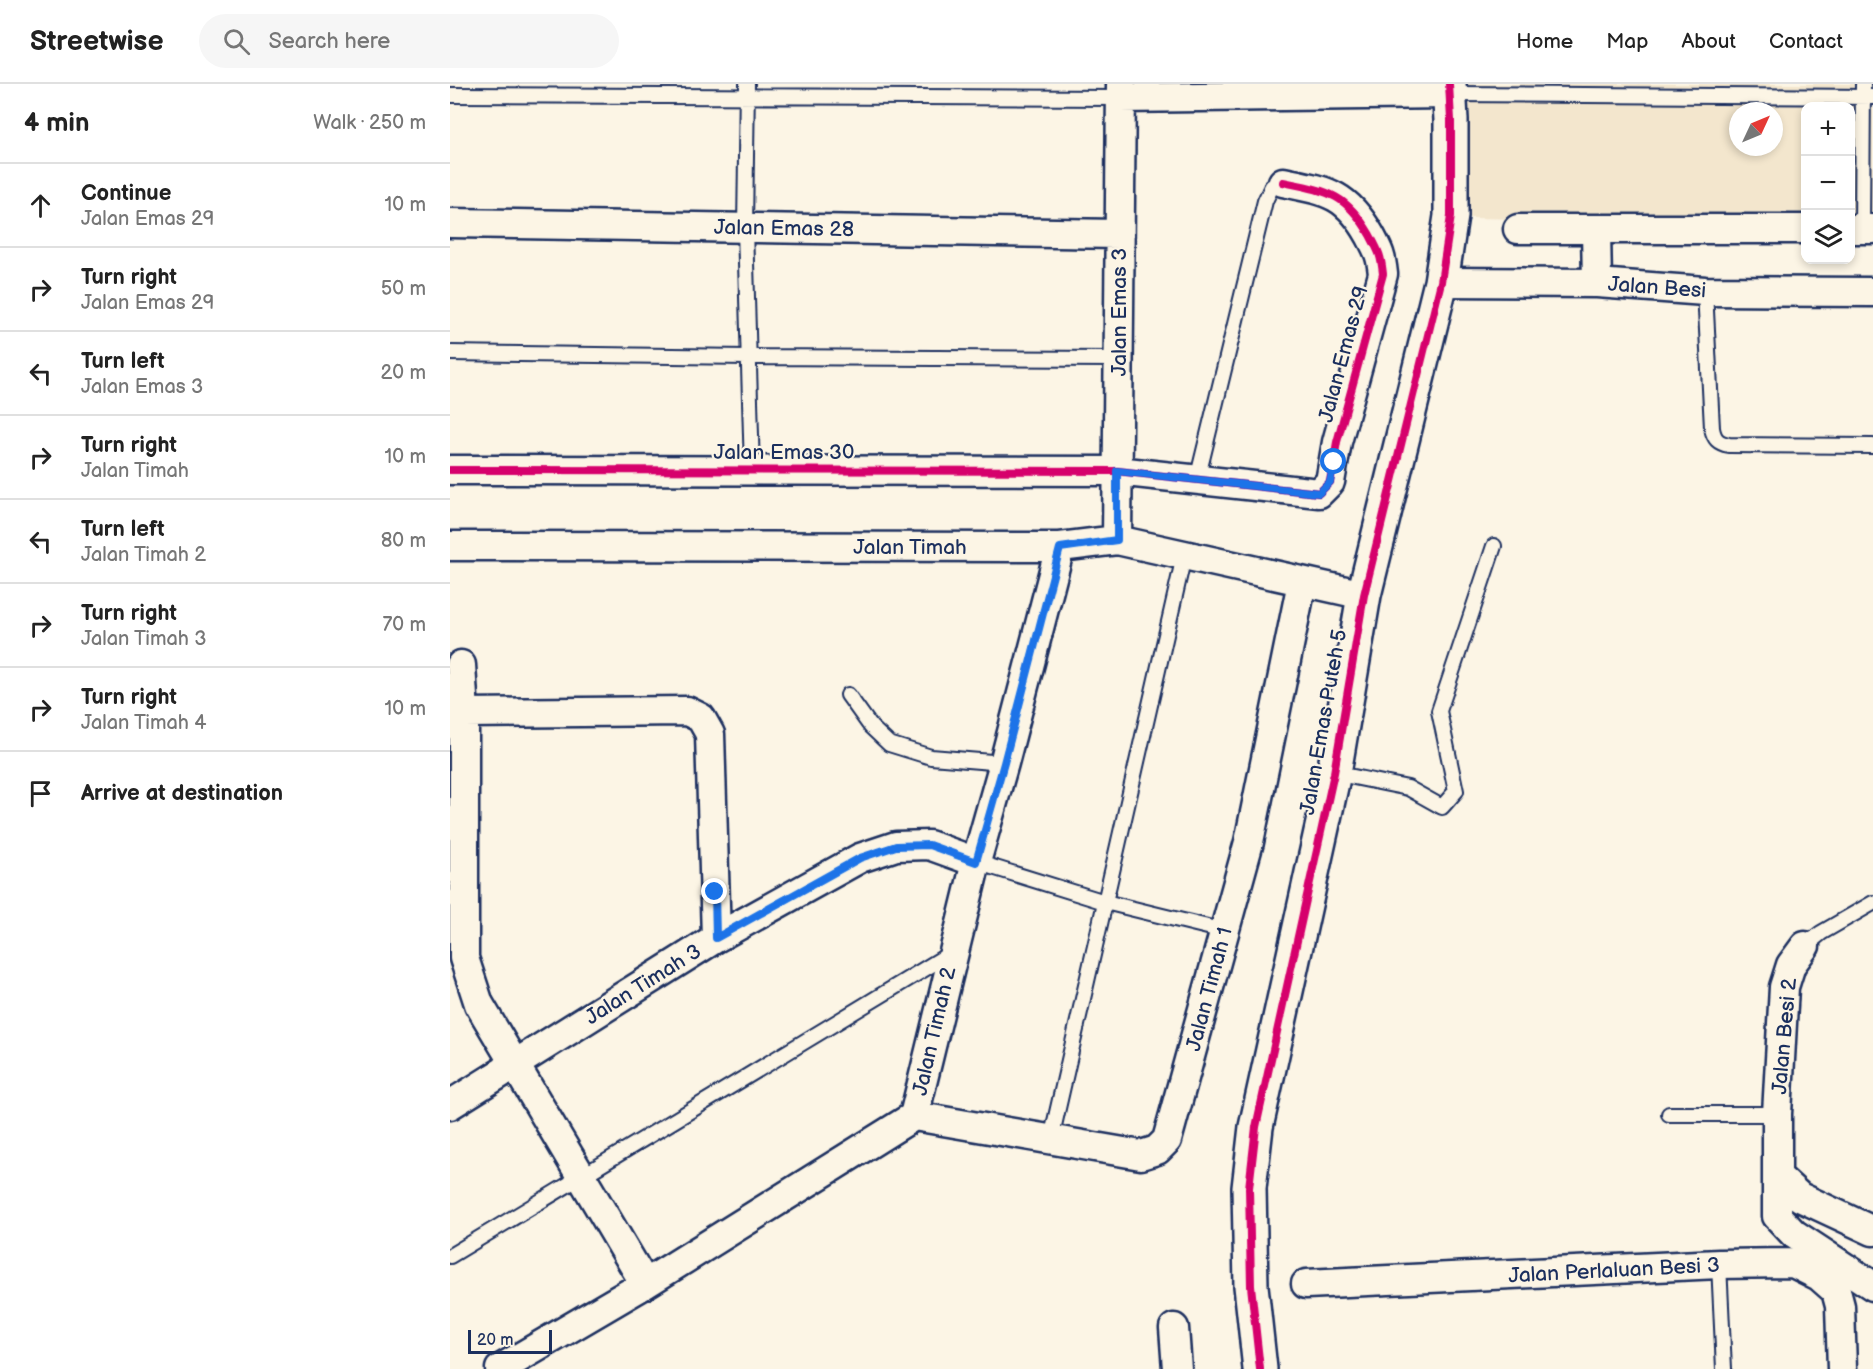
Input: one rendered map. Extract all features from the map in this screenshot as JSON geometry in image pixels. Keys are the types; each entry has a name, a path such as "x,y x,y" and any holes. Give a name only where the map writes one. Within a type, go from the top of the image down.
{"street":[{"path":"1121,91 1449,89"},
{"name":"Jalan Emas Puteh 5","path":"1260,1369 1251,1286 1248,1188 1253,1147 1334,772 1364,595 1441,282 1451,216 1449,89"},
{"name":"Jalan Emas 3","path":"1117,540 1121,91"},
{"name":"Jalan Emas 29","path":"1117,471 1319,493 1330,482 1337,442 1383,274 1381,255 1359,216 1339,198 1319,190 1283,182"},
{"name":"Jalan Emas 28","path":"450,223 1119,234"},
{"path":"1518,229 1801,229"},
{"path":"1596,230 1597,283"},
{"name":"Jalan Besi","path":"1441,282 1597,283 1705,291 1873,292"},
{"name":"Jalan Emas 30","path":"450,470 1117,471"},
{"name":"Jalan Timah","path":"450,546 1060,548 1117,540 1364,595"},
{"name":"Jalan Timah 2","path":"500,1369 645,1284 914,1116 976,862 1060,548"},
{"name":"Jalan Timah 1","path":"914,1116 1141,1155 1157,1150 1167,1140 1248,842 1302,582"},
{"path":"461,664 464,714 464,958 479,1004 645,1284"},
{"path":"464,714 687,711 701,718 710,734 716,938"},
{"name":"Jalan Timah 3","path":"450,1105 716,938 860,858 896,846 929,845 976,862"},
{"name":"Jalan Besi 2","path":"1805,946 1791,965 1784,987 1777,1114 1777,1216 1794,1234 1873,1286"},
{"path":"1777,1176 1800,1197 1873,1231"},
{"name":"Jalan Perlaluan Besi 3","path":"1306,1284 1719,1264 1793,1263 1820,1276 1836,1291 1840,1306 1842,1369"},
{"path":"1174,1328 1177,1369"}],"lane":[{"path":"1449,89 1866,93 1862,229"},
{"path":"747,91 745,228 752,470"},
{"path":"450,95 747,91 1121,91"},
{"path":"1197,480 1264,201 1272,186 1283,182"},
{"path":"1705,291 1712,428 1716,440 1729,445 1873,446"},
{"path":"450,353 1119,359"},
{"path":"1334,772 1408,788 1442,807 1456,791 1439,711 1494,546"},
{"path":"1051,1139 1184,556"},
{"path":"848,695 872,727 889,744 932,757 1004,763"},
{"path":"976,862 1106,902 1224,931"},
{"name":"Jalan Besi 2","path":"1805,946 1821,933 1873,903"},
{"path":"450,1256 953,952"},
{"path":"1669,1114 1777,1114"},
{"path":"1719,1264 1724,1369"}],"shaded area":[{"path":"1466,84 1873,84 1873,224 1855,224 1855,102 1801,102 1801,223 1469,218"}],"cycle path":[{"path":"1260,1369 1251,1286 1249,1188 1256,1127 1334,773 1364,595 1441,282 1451,216 1449,84"},
{"path":"450,470 1117,471 1319,493 1330,482 1337,442 1383,274 1376,246 1361,221 1344,202 1312,188 1283,182"}],"route":[{"path":"715,892 716,938 860,858 896,846 929,845 976,862 1060,548 1117,540 1117,471 1319,493 1330,482 1334,462"}]}
